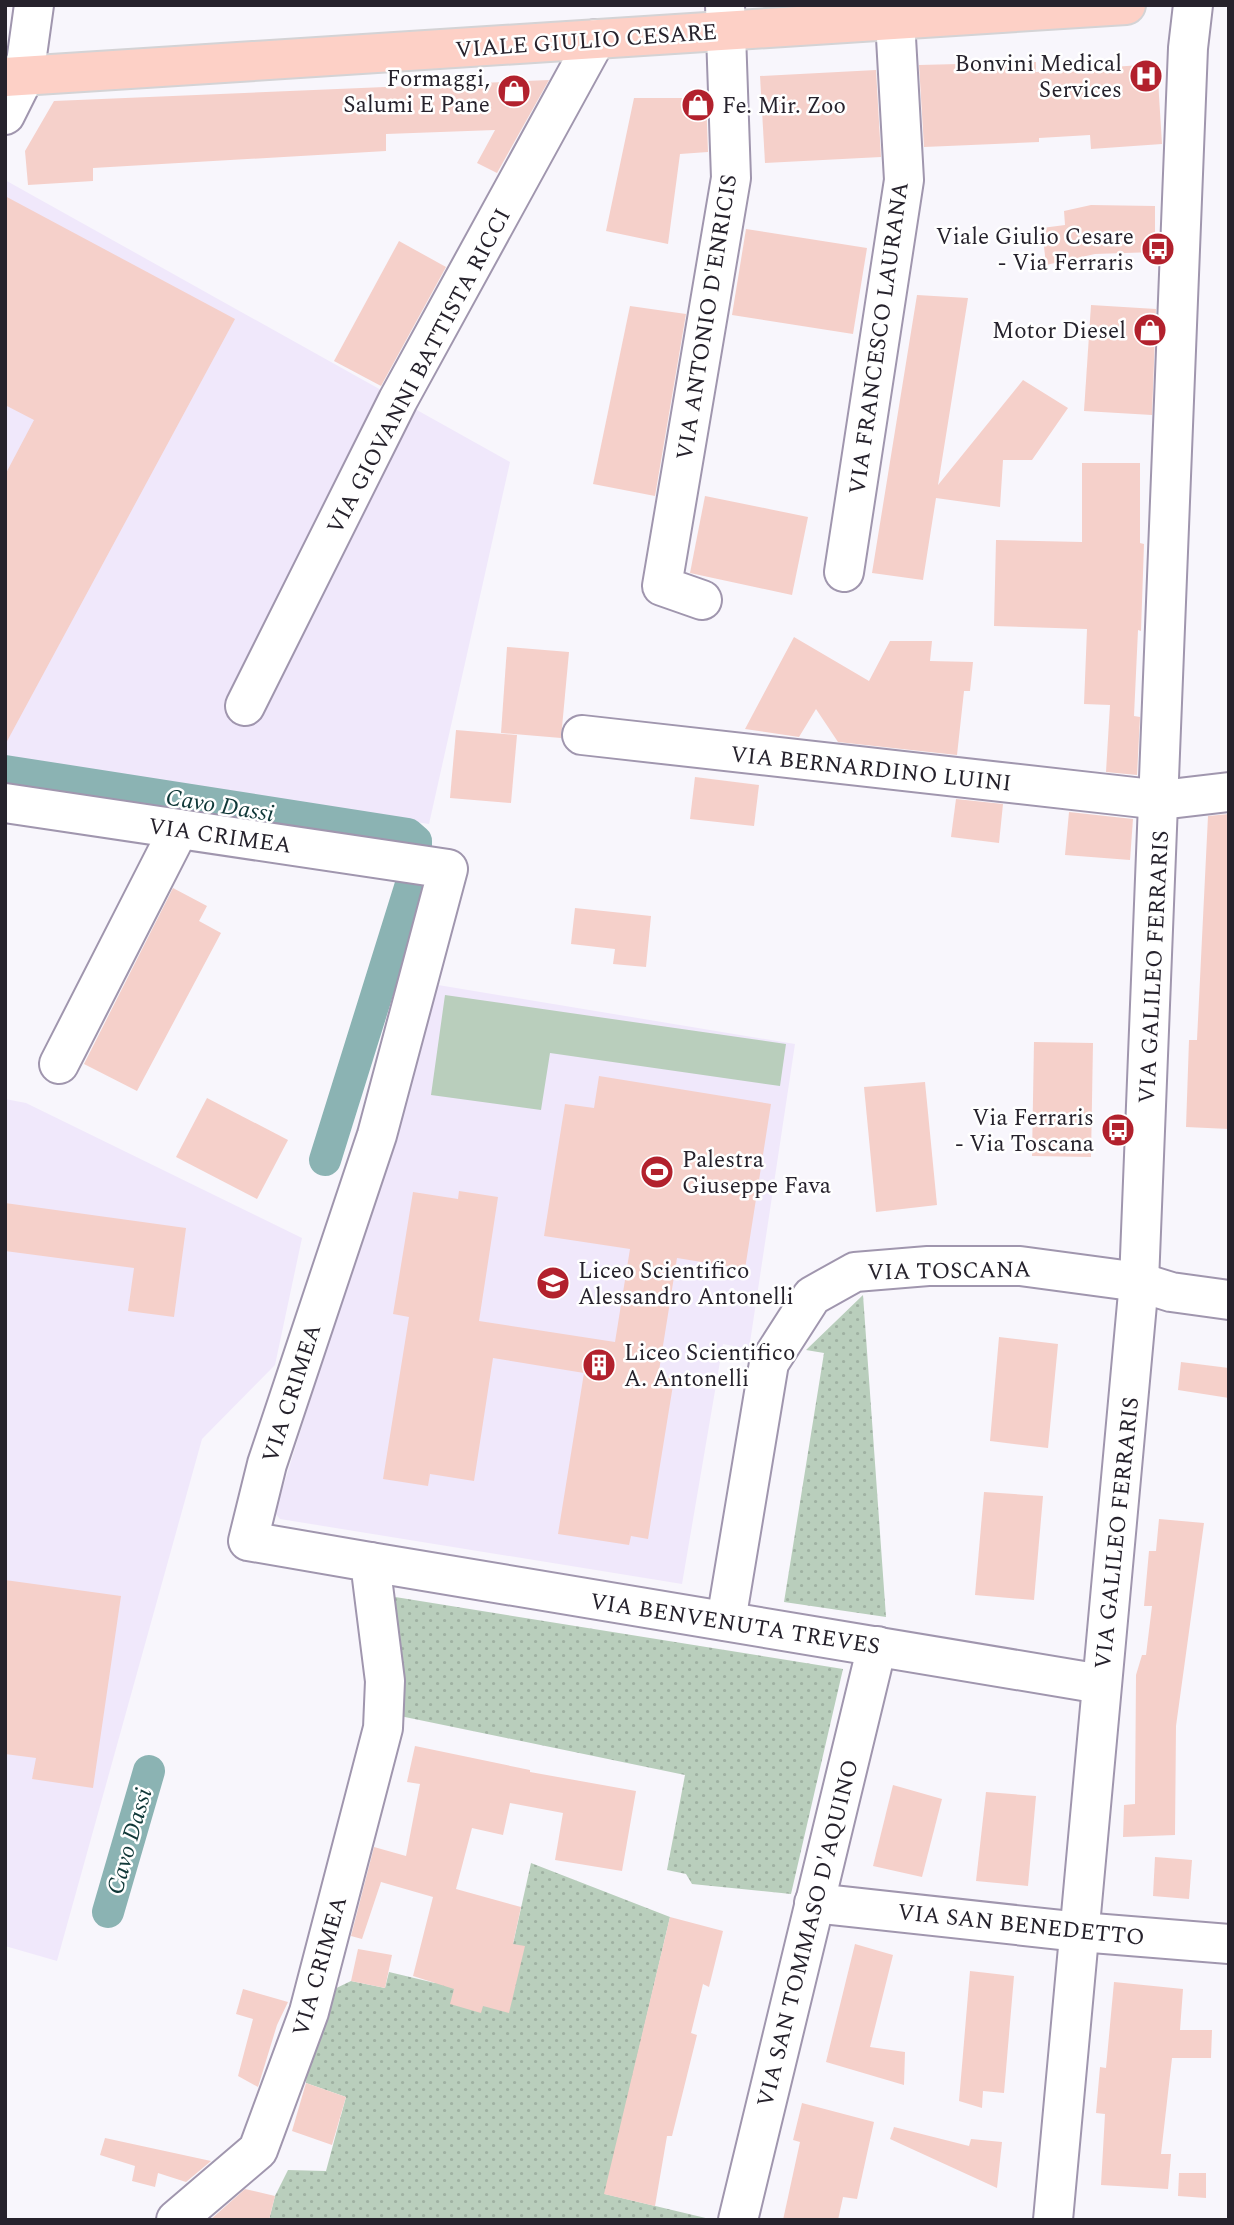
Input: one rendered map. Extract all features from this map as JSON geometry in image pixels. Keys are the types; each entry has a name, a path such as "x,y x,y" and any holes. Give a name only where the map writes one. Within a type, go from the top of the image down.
{"main road":[{"name":"VIALE GIULIO CESARE","path":"15,77 596,39 725,18 895,20 1126,5"}],"street":[{"path":"5,116 34,5"},
{"name":"VIA GALILEO FERRARIS","path":"1053,2220 1139,1282 1188,48 1193,5"},
{"name":"VIA ANTONIO D'ENRICIS","path":"702,600 662,586 731,178 725,18"},
{"name":"VIA FRANCESCO LAURANA","path":"844,572 904,180 895,20"},
{"name":"VIA GIOVANNI BATTISTA RICCI","path":"245,706 398,400 596,39"},
{"name":"VIA BERNARDINO LUINI","path":"582,735 1160,800 1229,792"},
{"name":"VIA CRIMEA","path":"5,803 448,869 377,1135 267,1464 248,1541 370,1562 385,1681 383,1728 309,2012 258,2150 176,2220"},
{"path":"59,1064 179,829"},
{"name":"VIA TOSCANA","path":"726,1621 769,1363 812,1296 855,1272 928,1266 1020,1266 1139,1282 1171,1292 1229,1300"},
{"name":"VIA BENVENUTA TREVES","path":"370,1562 1101,1684"},
{"name":"VIA SAN TOMMASO D'AQUINO","path":"738,2220 877,1646"},
{"name":"VIA SAN BENEDETTO","path":"814,1903 1080,1932 1229,1944"}],"shaded area":[{"path":"5,180 510,462 429,824 5,758"},
{"name":"Liceo Scientifico Alessandro Antonelli","path":"432,984 795,1044 749,1349 723,1344 682,1584 280,1519 275,1513 365,1223"},
{"path":"5,1099 26,1103 302,1238 275,1365 202,1439 57,1961 5,1946"}],"green space":[{"path":"445,995 786,1044 780,1086 550,1053 541,1110 431,1095"},
{"path":"863,1295 886,1617 784,1602 824,1353 806,1350"},
{"path":"389,1596 843,1669 791,1894 692,1884 686,1874 667,1870 685,1775 400,1716"},
{"path":"531,1863 670,1917 605,2194 714,2220 269,2220 275,2196 288,2170 326,2171 346,2097 306,2083 308,2048 326,1993 351,1981 385,1988 389,1972 435,1983 513,1944"}],"building":[{"path":"1036,62 1036,72 1157,64 1162,144 1091,149 1090,135 1039,138 1039,142 924,147 919,65"},
{"path":"876,70 881,157 765,163 760,76"},
{"path":"549,80 497,173 477,163 495,130 386,134 386,151 93,168 93,181 28,185 25,151 54,101"},
{"path":"634,98 706,98 708,152 680,154 668,244 606,231"},
{"path":"5,196 235,319 5,745 5,475 34,420 5,405"},
{"path":"1091,205 1155,206 1155,252 1095,254 1046,265 1042,228 1065,225 1064,211"},
{"path":"746,229 867,248 853,334 732,315"},
{"path":"399,241 446,267 381,386 334,361"},
{"path":"917,295 968,298 938,485 1023,380 1068,408 1032,460 1003,460 1000,507 936,498 923,580 872,573"},
{"path":"1091,305 1156,309 1152,415 1084,411"},
{"path":"630,306 686,314 655,496 593,484"},
{"path":"1082,463 1140,463 1140,543 1144,544 1134,716 1140,717 1137,775 1106,772 1110,705 1084,704 1087,629 994,626 996,540 1082,542"},
{"path":"705,496 808,517 792,595 690,573"},
{"path":"794,637 869,681 890,641 932,641 930,661 973,662 970,691 964,691 957,755 838,742 816,709 799,737 745,729"},
{"path":"507,647 569,652 561,738 501,733"},
{"path":"456,730 517,735 511,803 450,798"},
{"path":"695,777 759,785 754,826 690,819"},
{"path":"956,799 1003,804 999,843 951,837"},
{"path":"1069,812 1133,819 1130,860 1065,855"},
{"path":"1229,814 1229,1129 1186,1127 1189,1040 1197,1040 1208,816"},
{"path":"173,888 207,906 199,921 221,933 137,1091 84,1064"},
{"path":"575,908 651,916 646,967 613,964 615,949 571,944"},
{"path":"1034,1042 1093,1043 1091,1157 1032,1156"},
{"path":"599,1076 771,1104 745,1269 677,1258 658,1377 674,1379 648,1539 631,1536 629,1545 558,1534 584,1373 493,1358 474,1481 430,1474 428,1486 383,1479 409,1317 393,1314 413,1192 458,1199 459,1191 498,1197 479,1321 615,1342 630,1249 544,1236 565,1104 594,1108"},
{"path":"925,1082 937,1205 876,1212 864,1087"},
{"path":"207,1098 288,1140 257,1199 176,1157"},
{"path":"5,1203 186,1228 174,1317 128,1311 134,1268 5,1251"},
{"path":"999,1337 1058,1344 1048,1448 990,1441"},
{"path":"1181,1362 1229,1368 1229,1398 1178,1390"},
{"path":"984,1492 1043,1496 1034,1600 975,1595"},
{"path":"1159,1519 1204,1523 1176,1726 1175,1835 1123,1837 1124,1805 1135,1804 1136,1675 1142,1655 1146,1655 1152,1606 1144,1606 1149,1551 1156,1551"},
{"path":"5,1580 121,1596 93,1788 32,1779 36,1758 5,1754"},
{"path":"415,1746 530,1772 636,1791 622,1871 555,1860 563,1813 510,1803 503,1835 472,1828 456,1889 521,1907 513,1944 525,1946 509,2013 483,2006 481,2013 450,2004 454,1989 413,1976 433,1897 381,1882 362,1939 351,1936 374,1847 406,1856 420,1784 407,1782"},
{"path":"893,1785 942,1799 922,1877 873,1866"},
{"path":"986,1792 1036,1796 1028,1886 976,1881"},
{"path":"1155,1857 1192,1860 1189,1899 1153,1896"},
{"path":"670,1917 723,1931 709,1987 703,1984 691,2033 697,2035 672,2136 667,2136 655,2206 604,2194"},
{"path":"855,1944 893,1955 870,2047 905,2052 904,2085 826,2062"},
{"path":"358,1949 392,1955 385,1988 351,1981"},
{"path":"970,1971 1014,1976 1004,2093 983,2091 982,2108 959,2101"},
{"path":"1114,1982 1183,1989 1180,2030 1212,2030 1211,2058 1172,2058 1161,2154 1171,2154 1168,2189 1101,2185 1105,2114 1096,2113 1100,2067 1106,2068"},
{"path":"243,1989 288,2002 277,2025 258,2087 238,2076 253,2019 236,2014"},
{"path":"306,2083 346,2097 332,2145 292,2131"},
{"path":"802,2103 874,2122 857,2199 843,2197 838,2220 783,2220 800,2142 793,2140"},
{"path":"894,2127 969,2146 971,2139 1002,2142 997,2188 890,2139"},
{"path":"105,2138 211,2161 186,2182 158,2173 155,2187 132,2181 135,2166 100,2155"},
{"path":"1179,2173 1206,2173 1206,2198 1178,2196"},
{"path":"245,2189 275,2196 269,2220 210,2220"}],"waterway":[{"name":"Cavo Dassi","path":"5,771 408,834 416,841 416,857"},
{"name":"Cavo Dassi","path":"325,1160 412,881"},
{"name":"Cavo Dassi","path":"108,1912 149,1771"}],"place":[{"name":"Bonvini Medical Services","path":"1146,76"},
{"name":"Formaggi, Salumi E Pane","path":"514,91"},
{"name":"Fe. Mir. Zoo","path":"698,105"},
{"name":"Viale Giulio Cesare - Via Ferraris","path":"1158,249"},
{"name":"Motor Diesel","path":"1150,330"},
{"name":"Via Ferraris - Via Toscana","path":"1118,1130"},
{"name":"Palestra Giuseppe Fava","path":"657,1172"},
{"name":"Liceo Scientifico Alessandro Antonelli","path":"553,1283"},
{"name":"Liceo Scientifico A. Antonelli","path":"599,1365"}]}
